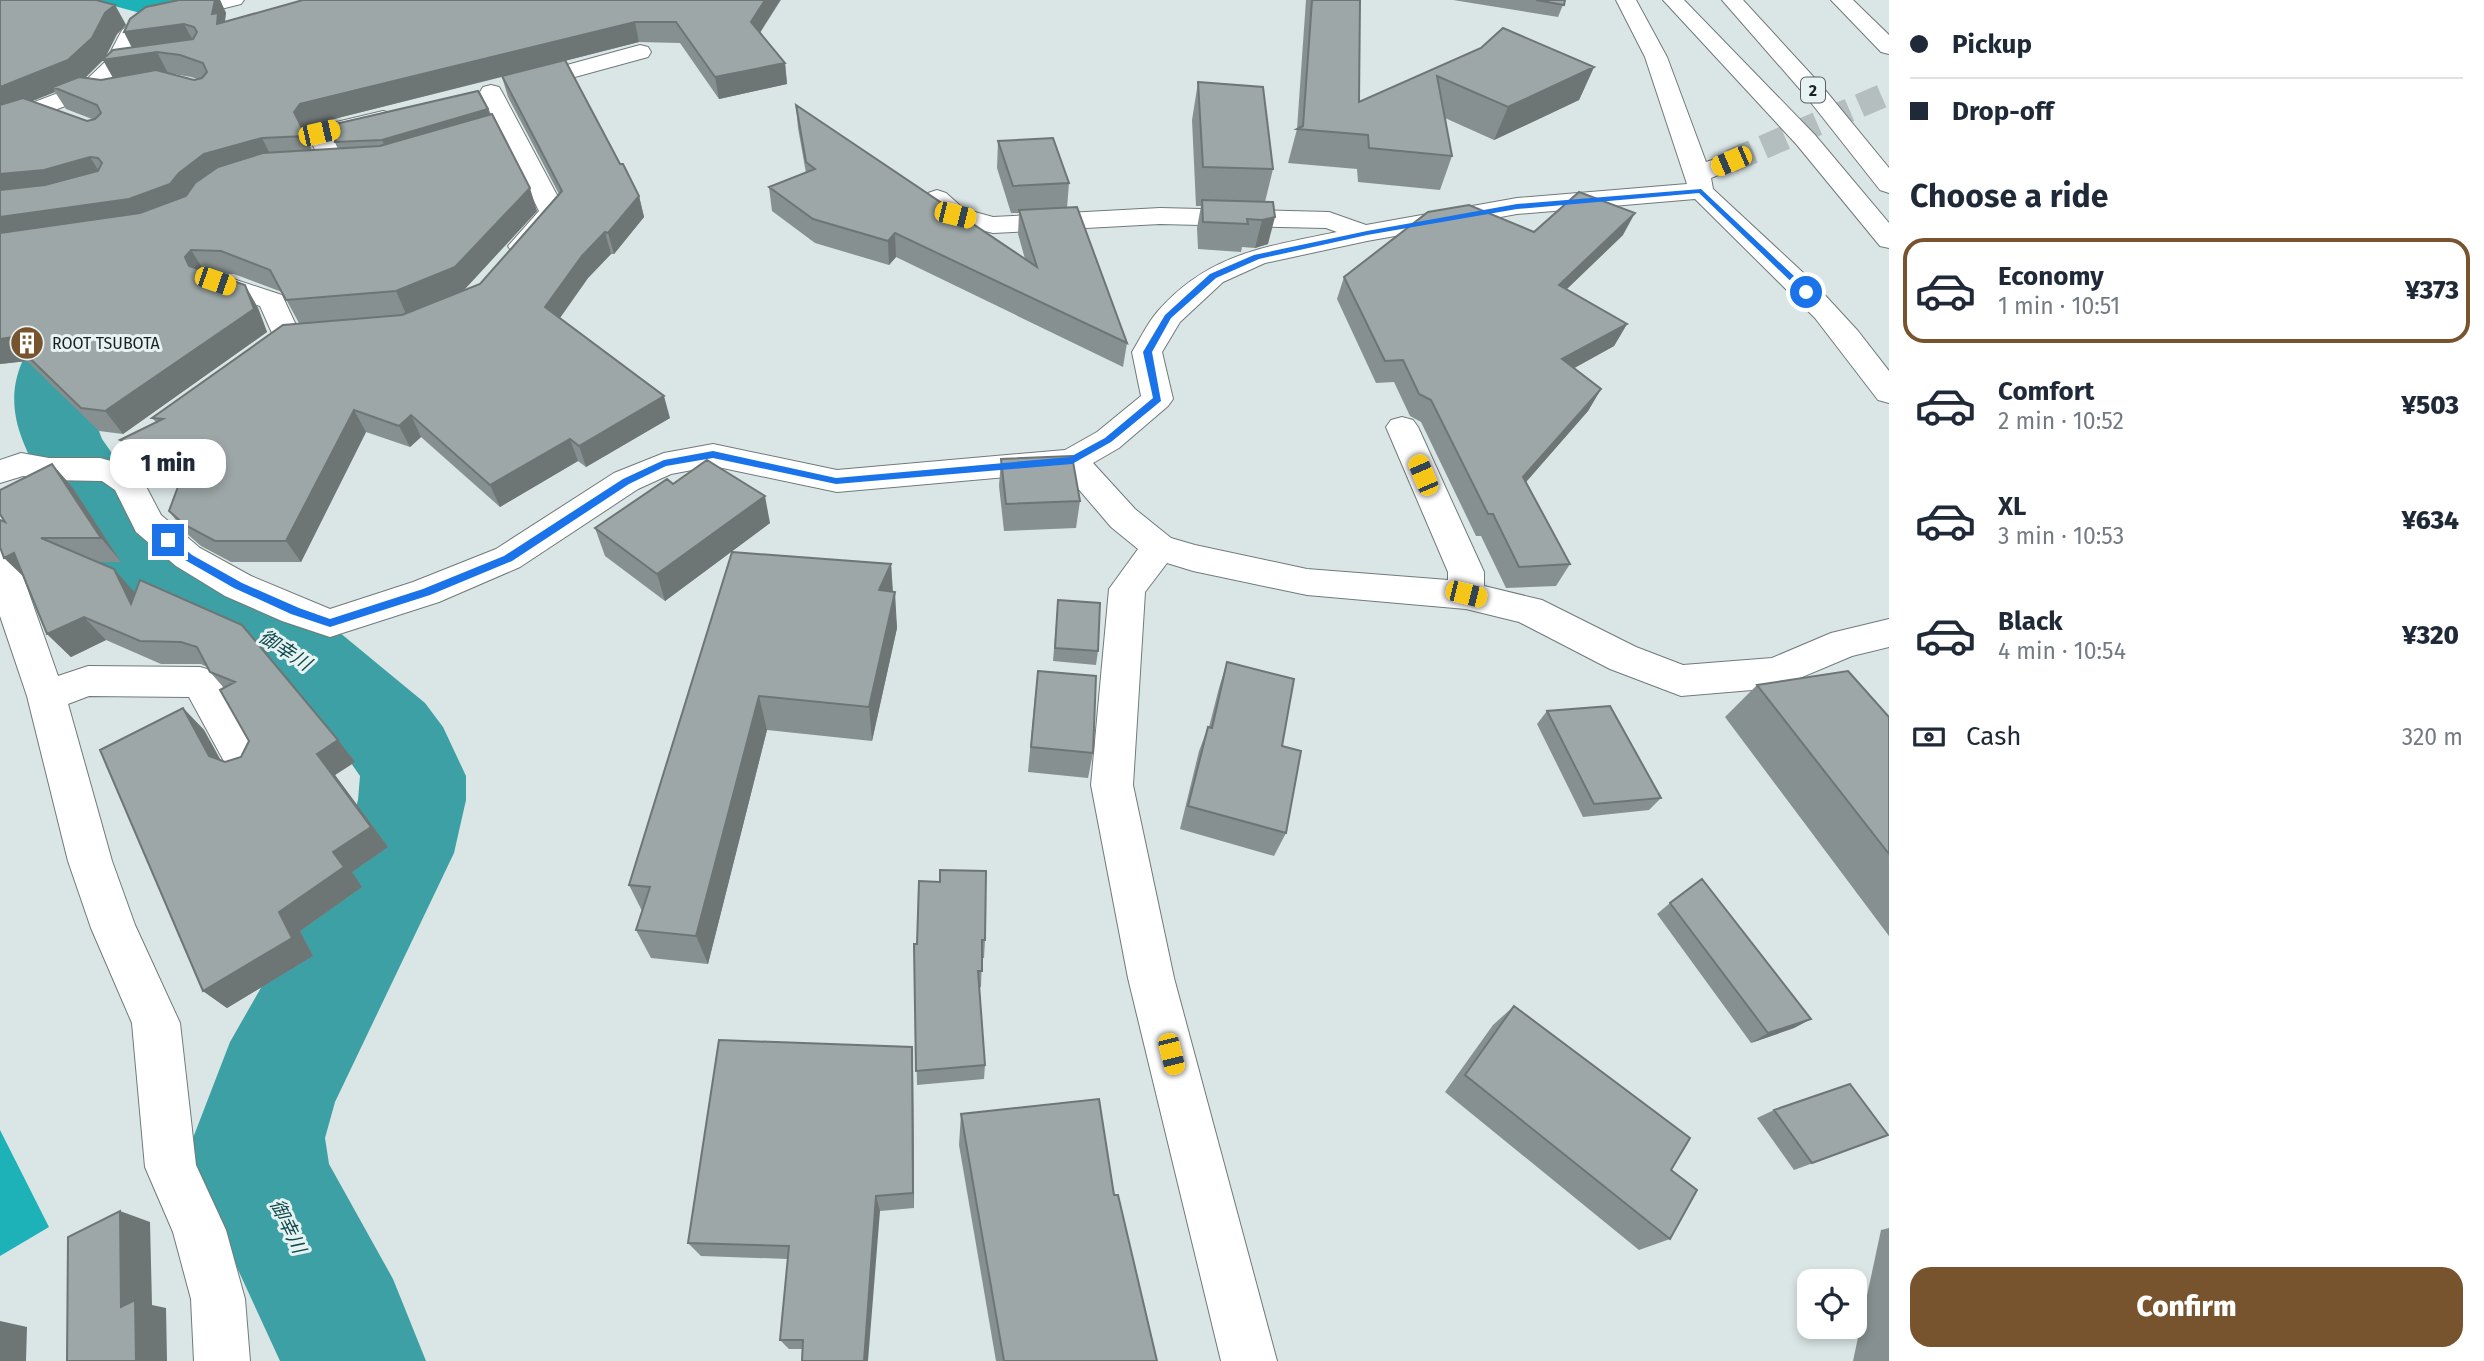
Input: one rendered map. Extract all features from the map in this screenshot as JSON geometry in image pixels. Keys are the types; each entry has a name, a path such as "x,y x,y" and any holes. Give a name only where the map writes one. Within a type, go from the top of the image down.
{"main road":[{"path":"0,123 90,89 116,64 130,35 149,21 234,0"},
{"path":"1626,0 1656,57 1700,183 1790,274 1870,365 1889,393"},
{"path":"1673,0 1807,140 1889,240"},
{"name":"2","path":"1732,0 1857,142 1889,185"},
{"path":"1841,0 1889,47"},
{"path":"123,16 149,21"},
{"path":"501,269 553,212 478,96 640,52"},
{"path":"116,64 142,61"},
{"path":"90,89 100,93 124,92"},
{"path":"40,110 64,119"},
{"path":"328,153 319,133 399,114"},
{"path":"0,472 21,464 49,469 105,464 128,483 148,523 188,557 238,586 330,623 426,592 508,558 626,481 664,464 713,454 836,481 1072,460 1108,440 1157,399 1147,352 1168,317 1213,276 1256,257 1367,233 1517,206 1700,183 1731,161"},
{"path":"937,198 955,215 993,225 1173,216 1329,220 1367,233"},
{"path":"215,281 272,301 287,341"},
{"path":"1402,426 1466,572 1466,594"},
{"path":"1072,460 1123,518 1159,547 1193,558 1307,582 1466,594 1529,610 1623,659 1681,681 1776,673 1844,643 1889,634"},
{"path":"1159,547 1127,589 1112,785 1151,978 1249,1361"},
{"path":"0,562 46,696 90,861 114,928 156,1023 171,1167 199,1230 218,1299 222,1361"},
{"path":"46,696 88,681 201,682 246,764"}],"shaded area":[{"path":"92,0 217,0 144,14"},
{"path":"0,1130 49,1227 0,1256"}],"building":[{"path":"0,0 96,0 115,5 105,13 92,38 68,60 0,87"},
{"path":"179,0 215,0 212,14 218,13 217,24 303,0 765,0 751,22 785,63 715,77 676,22 635,22 300,104 294,112 306,136 262,138 204,154 179,173 170,184 129,199 0,217 0,190 45,185 98,171 102,163 98,158 90,157 44,170 0,174 0,105 23,98 87,121 95,119 101,113 97,105 53,87 79,77 101,80 156,70 194,80 202,78 207,72 203,63 180,55 157,52 102,60 113,50 193,39 197,32 194,27 184,24 124,32 130,19 146,7"},
{"path":"1312,0 1360,0 1359,102 1481,48 1503,28 1594,67 1508,107 1437,76 1452,156 1369,148 1368,135 1297,129 1303,126"},
{"path":"1536,0 1565,0 1564,5"},
{"path":"565,60 639,196 608,233 605,232 582,256 545,307 664,396 579,446 570,439 490,485 411,415 399,426 354,410 286,541 215,541 185,525 169,511 186,465 120,440 163,419 152,418 283,325 402,315 480,284 562,191 502,76"},
{"path":"1198,82 1263,87 1273,169 1203,167"},
{"path":"478,91 488,109 382,140 335,142 331,125"},
{"path":"796,105 1037,267 1019,210 1077,207 1127,343 895,233 888,241 813,219 769,187 815,169 806,162"},
{"path":"492,114 530,188 455,267 396,291 286,300 270,270 221,251 191,250 185,257 189,266 245,285 254,309 105,411 81,408 11,340 14,337 0,339 0,233 140,213 186,196 195,183 218,167 263,153 380,146"},
{"path":"1053,138 1069,183 1013,186 998,141"},
{"path":"1579,192 1635,213 1559,285 1627,324 1562,359 1601,389 1523,477 1570,564 1519,567 1493,514 1488,514 1431,400 1419,394 1403,360 1385,361 1344,277 1428,212 1469,205 1534,232"},
{"path":"1202,200 1273,202 1275,217 1247,219 1248,224 1203,222"},
{"path":"1072,456 1080,501 1006,504 1001,459"},
{"path":"707,460 765,496 657,574 595,528 667,479 673,484"},
{"path":"52,464 101,538 41,538 114,569 131,604 140,580 242,625 338,740 317,754 371,827 333,852 344,867 279,912 292,938 203,991 100,750 183,708 209,756 225,762 241,757 249,741 220,690 235,682 210,672 197,647 181,642 140,641 84,617 47,634 14,553 4,558 0,547 0,520 5,522 0,514 0,490"},
{"path":"732,552 891,564 879,590 895,592 869,707 759,696 696,936 636,930 650,887 629,885"},
{"path":"1058,600 1100,603 1098,651 1055,648"},
{"path":"1227,662 1294,679 1282,746 1301,751 1286,833 1188,806 1208,727 1212,728"},
{"path":"1038,671 1096,676 1093,753 1031,747"},
{"path":"1848,671 1889,717 1889,854 1757,685"},
{"path":"1610,706 1661,798 1594,804 1547,711"},
{"path":"940,870 986,871 985,940 982,940 982,971 978,971 985,1065 916,1071 914,944 917,944 919,881 940,882"},
{"path":"1702,879 1811,1019 1768,1033 1670,903"},
{"path":"1514,1006 1690,1138 1671,1170 1697,1190 1670,1239 1465,1075"},
{"path":"719,1040 912,1047 913,1193 876,1196 864,1361 802,1361 803,1340 780,1340 789,1246 688,1243"},
{"path":"1850,1084 1888,1135 1812,1163 1774,1110"},
{"path":"1099,1099 1114,1195 1118,1195 1157,1361 1004,1361 961,1114"},
{"path":"120,1211 121,1307 135,1300 136,1361 67,1361 68,1237"}],"waterway":[{"name":"御幸川","path":"138,281 80,330 63,350 53,369 48,387 49,405 61,440 134,553 148,567 199,601 304,659 388,733 406,758 413,776 412,800 398,853 275,1087 259,1138 263,1170 274,1200 342,1330 353,1361"}],"tunnel":[{"path":"1731,161 1889,93"}],"place":[{"name":"ROOT TSUBOTA","path":"27,343"}],"route":[{"path":"168,540 188,557 238,586 330,623 426,592 508,558 626,481 664,464 713,454 836,481 1072,460 1108,440 1157,399 1147,352 1168,317 1213,276 1256,257 1367,233 1517,206 1701,191 1806,292"}]}
